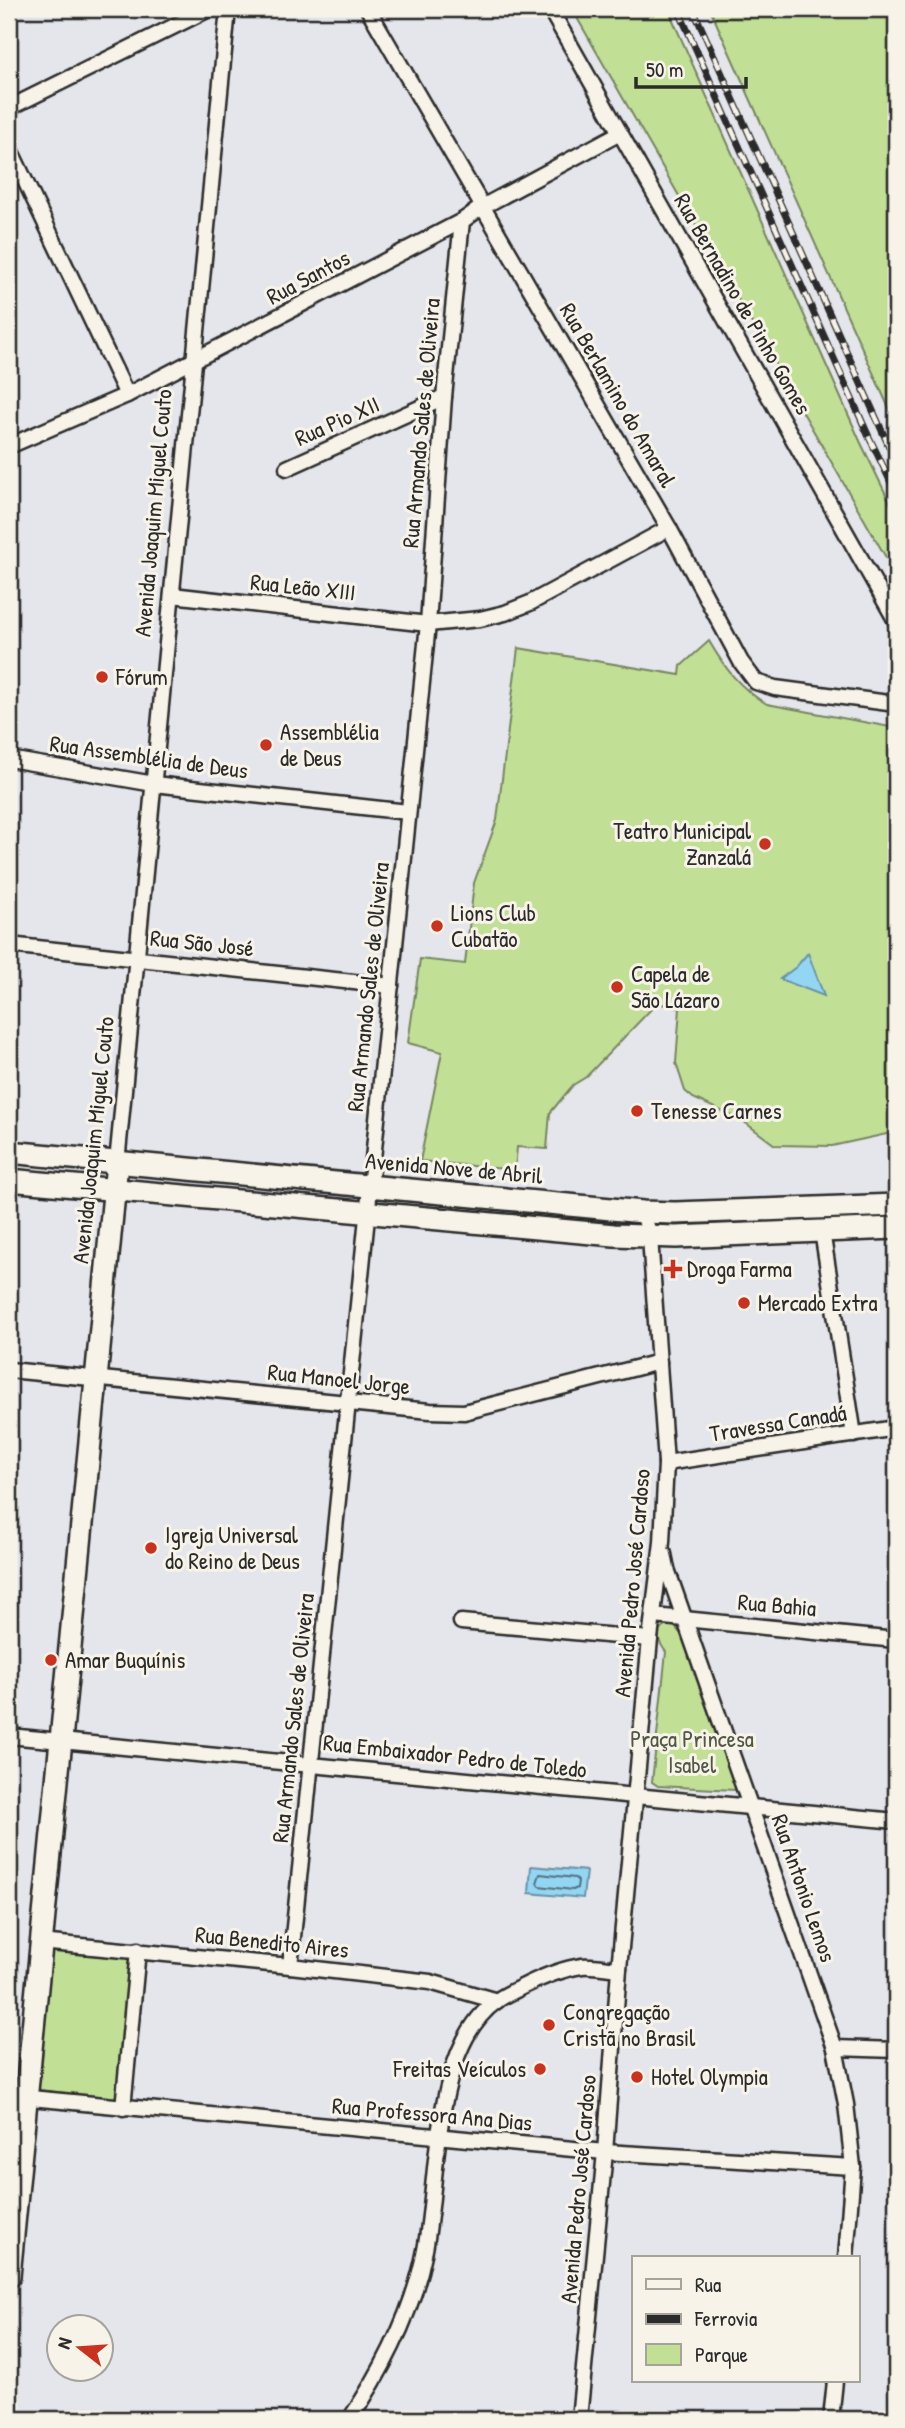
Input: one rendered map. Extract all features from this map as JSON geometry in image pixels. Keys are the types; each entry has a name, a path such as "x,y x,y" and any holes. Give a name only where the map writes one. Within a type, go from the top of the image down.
{"main road":[{"name":"Avenida Nove de Abril","path":"9,1153 643,1212 896,1205"},
{"name":"Avenida Joaquim Miguel Couto","path":"9,2276 17,2097 40,1942 117,1163"},
{"path":"9,1180 650,1237 896,1228"}],"street":[{"path":"9,108 209,9"},
{"name":"Avenida Joaquim Miguel Couto","path":"117,1163 228,9"},
{"name":"Rua Berlamino do Amaral","path":"369,9 668,528 741,662 756,682 775,688 896,704"},
{"name":"Rua Bernadino de Pinho Gomes","path":"550,9 896,621"},
{"name":"Rua Santos","path":"9,446 127,395 193,362 462,221 482,207 620,133"},
{"path":"9,147 127,395"},
{"name":"Rua Armando Sales de Oliveira","path":"290,1966 428,624 444,397 462,221"},
{"name":"Rua Pio XII","path":"287,468 444,397"},
{"name":"Rua Leão XIII","path":"172,595 428,624 480,619 505,614 530,603 668,528"},
{"name":"Rua Assemblélia de Deus","path":"9,759 154,784 408,811"},
{"name":"Rua São José","path":"9,945 391,986"},
{"name":"Avenida Pedro José Cardoso","path":"579,2419 650,1639 662,1542 666,1463 650,1237 643,1212"},
{"path":"822,1231 853,1435"},
{"name":"Rua Manoel Jorge","path":"9,1370 430,1411 464,1412 659,1362"},
{"name":"Travessa Canadá","path":"666,1463 896,1428"},
{"name":"Rua Antonio Lemos","path":"662,1542 667,1569 835,2048 846,2104 853,2167 846,2256"},
{"name":"Rua Bahia","path":"654,1616 896,1640"},
{"path":"461,1622 650,1639"},
{"name":"Rua Embaixador Pedro de Toledo","path":"9,1736 896,1821"},
{"name":"Rua Benedito Aires","path":"40,1942 430,1982 497,2000"},
{"path":"123,2108 138,1951"},
{"path":"351,2419 378,2378 400,2332 415,2289 429,2223 438,2137 446,2092 459,2053 478,2019 497,2000 559,1972 583,1966 619,1969"},
{"path":"835,2048 896,2050"},
{"name":"Rua Professora Ana Dias","path":"17,2097 605,2152 853,2167"},
{"path":"831,2419 835,2382"}],"green space":[{"path":"572,9 668,9 860,441 896,515 896,575"},
{"path":"710,9 896,9 896,425 892,415"},
{"path":"709,641 734,677 767,704 896,728 896,1132 832,1146 775,1145 743,1121 693,1098 685,1091 676,1063 680,1008 657,1003 586,1077 573,1085 550,1113 547,1149 517,1147 515,1170 420,1161 442,1052 408,1043 420,959 465,964 474,883 497,820 518,648 680,675 681,666"},
{"name":"Praça Princesa Isabel","path":"665,1626 674,1626 682,1635 687,1633 741,1783 735,1790 658,1786 652,1782 666,1652 658,1635"},
{"path":"49,1951 132,1959 119,2099 38,2090"}],"water":[{"path":"808,953 824,996 780,979"},
{"path":"531,1866 586,1871 583,1898 529,1893"}],"railway":[{"path":"678,9 896,493"},
{"path":"693,9 896,462"}],"place":[{"name":"Fórum","path":"102,677"},
{"name":"Assemblélia de Deus","path":"266,745"},
{"name":"Teatro Municipal Zanzalá","path":"765,844"},
{"name":"Lions Club Cubatão","path":"437,926"},
{"name":"Capela de São Lázaro","path":"617,987"},
{"name":"Tenesse Carnes","path":"637,1111"},
{"name":"Droga Farma","path":"673,1269"},
{"name":"Mercado Extra","path":"744,1303"},
{"name":"Igreja Universal do Reino de Deus","path":"151,1548"},
{"name":"Amar Buquínis","path":"51,1660"},
{"name":"Congregação Cristã no Brasil","path":"549,2025"},
{"name":"Freitas Veículos","path":"540,2069"},
{"name":"Hotel Olympia","path":"637,2077"}]}
